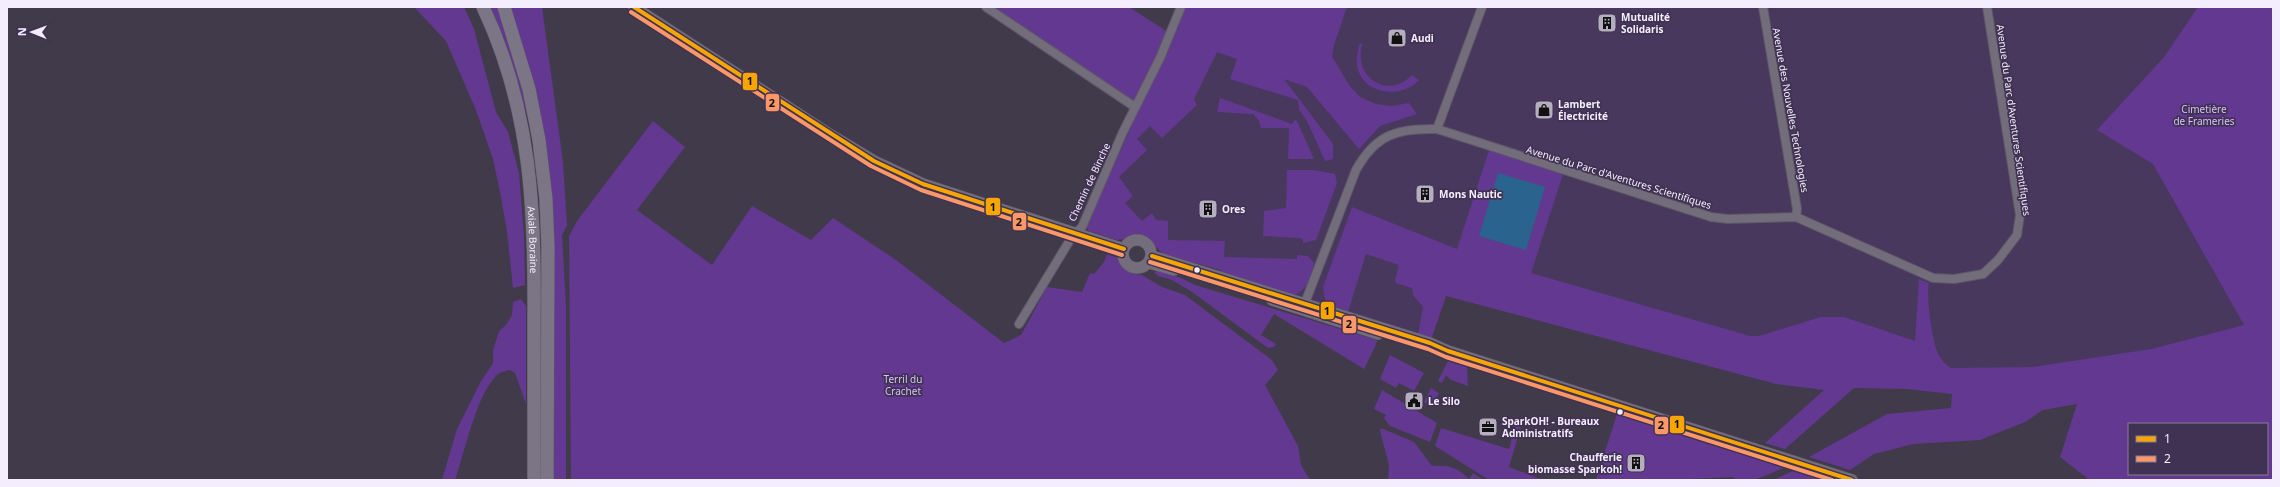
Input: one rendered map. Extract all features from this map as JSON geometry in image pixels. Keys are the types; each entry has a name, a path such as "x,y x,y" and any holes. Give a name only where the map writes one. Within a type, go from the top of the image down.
{"highway":[{"name":"Axiale Boraine","path":"483,7 497,41 512,87 523,131 530,178 535,248 534,480"},
{"name":"Axiale Boraine","path":"504,7 529,89 539,140 546,199 548,248 547,480"}],"main road":[{"path":"634,7 831,135 897,173 923,184 1124,249"},
{"path":"1139,240 1147,243 1150,260 1139,269 1129,267 1123,258 1124,249 1128,243 1139,240"},
{"path":"1150,260 1362,325 1430,343 1436,347 1852,480"}],"street":[{"path":"986,7 1135,107"},
{"name":"Chemin de Binche","path":"1019,324 1075,234 1082,227 1135,107 1160,58 1181,7"},
{"path":"1437,129 1482,7"},
{"name":"Avenue des Nouvelles Technologies","path":"1763,7 1797,209 1796,217"},
{"name":"Avenue du Parc d'Aventures Scientifiques","path":"1304,306 1356,170 1364,156 1377,142 1391,135 1422,129 1437,129 1704,215 1728,219 1796,217 1933,278 1954,279 1983,274 1998,260 2017,235 2020,215 1987,7"}],"shaded area":[{"path":"1181,7 2198,7 2164,57 2098,130 2153,164 2244,325 2151,349 1952,394 1907,389 1854,388 1785,449 1765,443 1824,390 1776,384 1446,296 1431,340 1224,274 1220,270 1159,251 1150,240 1144,236 1117,240 1087,230 1086,227 1173,36"}],"green space":[{"path":"414,7 464,7 474,29 496,112 508,132 519,173 524,236 525,285 513,288 507,232 501,197 493,159 476,110 446,41"},
{"path":"490,7 498,7 514,55 533,135 507,50"},
{"path":"510,7 542,7 563,162 567,225 562,235 566,305 566,480 547,480 552,198 545,139"},
{"path":"988,7 1129,7 1171,34 1135,107"},
{"path":"1185,7 1347,7 1334,45 1332,56 1349,85 1360,97 1376,104 1392,106 1409,103 1417,114 1380,126 1359,149 1307,87 1284,79 1333,144 1333,159 1325,161 1307,121 1299,109 1298,100 1230,79 1237,59 1217,52 1194,99 1197,105 1162,138 1150,126 1137,139 1147,150 1119,177 1133,196 1125,203 1142,221 1152,213 1156,220 1168,221 1168,240 1225,241 1224,257 1297,259 1297,255 1308,256 1314,263 1310,278 1306,286 1295,295 1224,274 1220,270 1163,254 1150,240 1144,236 1117,240 1089,231 1086,227"},
{"name":"Cimetière de Frameries","path":"2198,7 2273,7 2273,480 2087,480 2087,478 2060,457 2077,404 2043,410 2025,422 1980,440 1913,444 1874,454 1850,470 1809,457 1887,414 1951,408 1952,394 1907,389 1854,388 1785,449 1765,443 1824,390 1776,384 1446,296 1431,340 1418,335 1423,307 1413,295 1412,288 1396,283 1395,280 1399,265 1366,254 1348,312 1330,307 1325,299 1323,287 1352,207 1457,249 1490,147 1564,171 1531,273 1750,336 1759,336 1821,317 1844,317 1915,341 1919,279 1929,283 1929,307 1935,345 1941,359 1951,368 2033,367 2151,349 2244,325 2153,164 2097,130 2164,57"},
{"path":"1360,43 1362,44 1361,56 1363,67 1375,82 1383,85 1393,85 1403,82 1412,75 1419,80 1411,86 1393,92 1374,88 1360,75 1357,65 1357,56"},
{"path":"1220,98 1292,124 1296,119 1314,159 1288,159 1289,128 1261,128 1259,121 1253,114 1217,112"},
{"name":"Terril du Crachet","path":"653,121 685,147 637,210 712,265 752,206 811,240 833,218 896,260 1004,343 1021,335 1047,287 1082,292 1090,273 1094,274 1104,262 1107,254 1118,258 1124,268 1131,273 1142,275 1162,287 1185,295 1272,360 1278,370 1265,385 1298,446 1301,465 1310,480 571,480 569,236 577,221"},
{"path":"1287,170 1313,170 1335,174 1337,183 1316,240 1303,243 1303,239 1298,238 1263,236 1264,211 1286,208"},
{"path":"1160,271 1181,278 1195,285 1377,340 1375,347 1364,369 1274,314 1261,335 1276,344 1274,347 1268,348 1192,292 1172,280 1158,276 1154,272"},
{"path":"521,299 526,306 526,404 515,373 510,370 498,374 490,383 477,409 455,480 442,480 457,429 480,383 493,363 493,350 499,331 506,325 512,315 513,302"},
{"path":"1390,355 1424,373 1414,391 1399,383 1396,388 1380,379"},
{"path":"1448,361 1467,367 1468,386 1451,380 1446,375 1442,383 1438,381"},
{"path":"1431,388 1439,393 1432,406 1424,402"},
{"path":"1382,390 1437,423 1430,442 1390,426 1384,418 1386,415 1374,409"},
{"path":"1617,414 1785,467 1752,480 1738,480 1732,477 1668,480 1596,480"},
{"path":"1516,424 1521,426 1509,467 1543,480 1489,480 1435,446 1441,428 1509,449"},
{"path":"1381,428 1414,442 1432,466 1443,466 1457,469 1469,479 1473,473 1484,480 1388,480 1389,465 1380,431"},
{"path":"1795,470 1825,480 1773,480"}],"water":[{"path":"1498,173 1545,187 1526,250 1479,236"}],"transit line":[{"name":"1","path":"634,7 874,161 923,184 1124,249"},
{"name":"2","path":"631,12 871,166 921,190 1122,255"},
{"name":"1","path":"1152,256 1430,343 1448,351 1852,480"},
{"name":"2","path":"1150,262 1428,349 1446,357 1832,480"}],"place":[{"name":"Mutualité Solidaris","path":"1607,23"},
{"name":"Audi","path":"1397,38"},
{"name":"Lambert Électricité","path":"1544,110"},
{"name":"Mons Nautic","path":"1425,194"},
{"name":"Ores","path":"1208,209"},
{"name":"Le Silo","path":"1414,401"},
{"name":"SparkOH! - Bureaux Administratifs","path":"1488,427"},
{"name":"Chaufferie biomasse Sparkoh!","path":"1636,463"}]}
